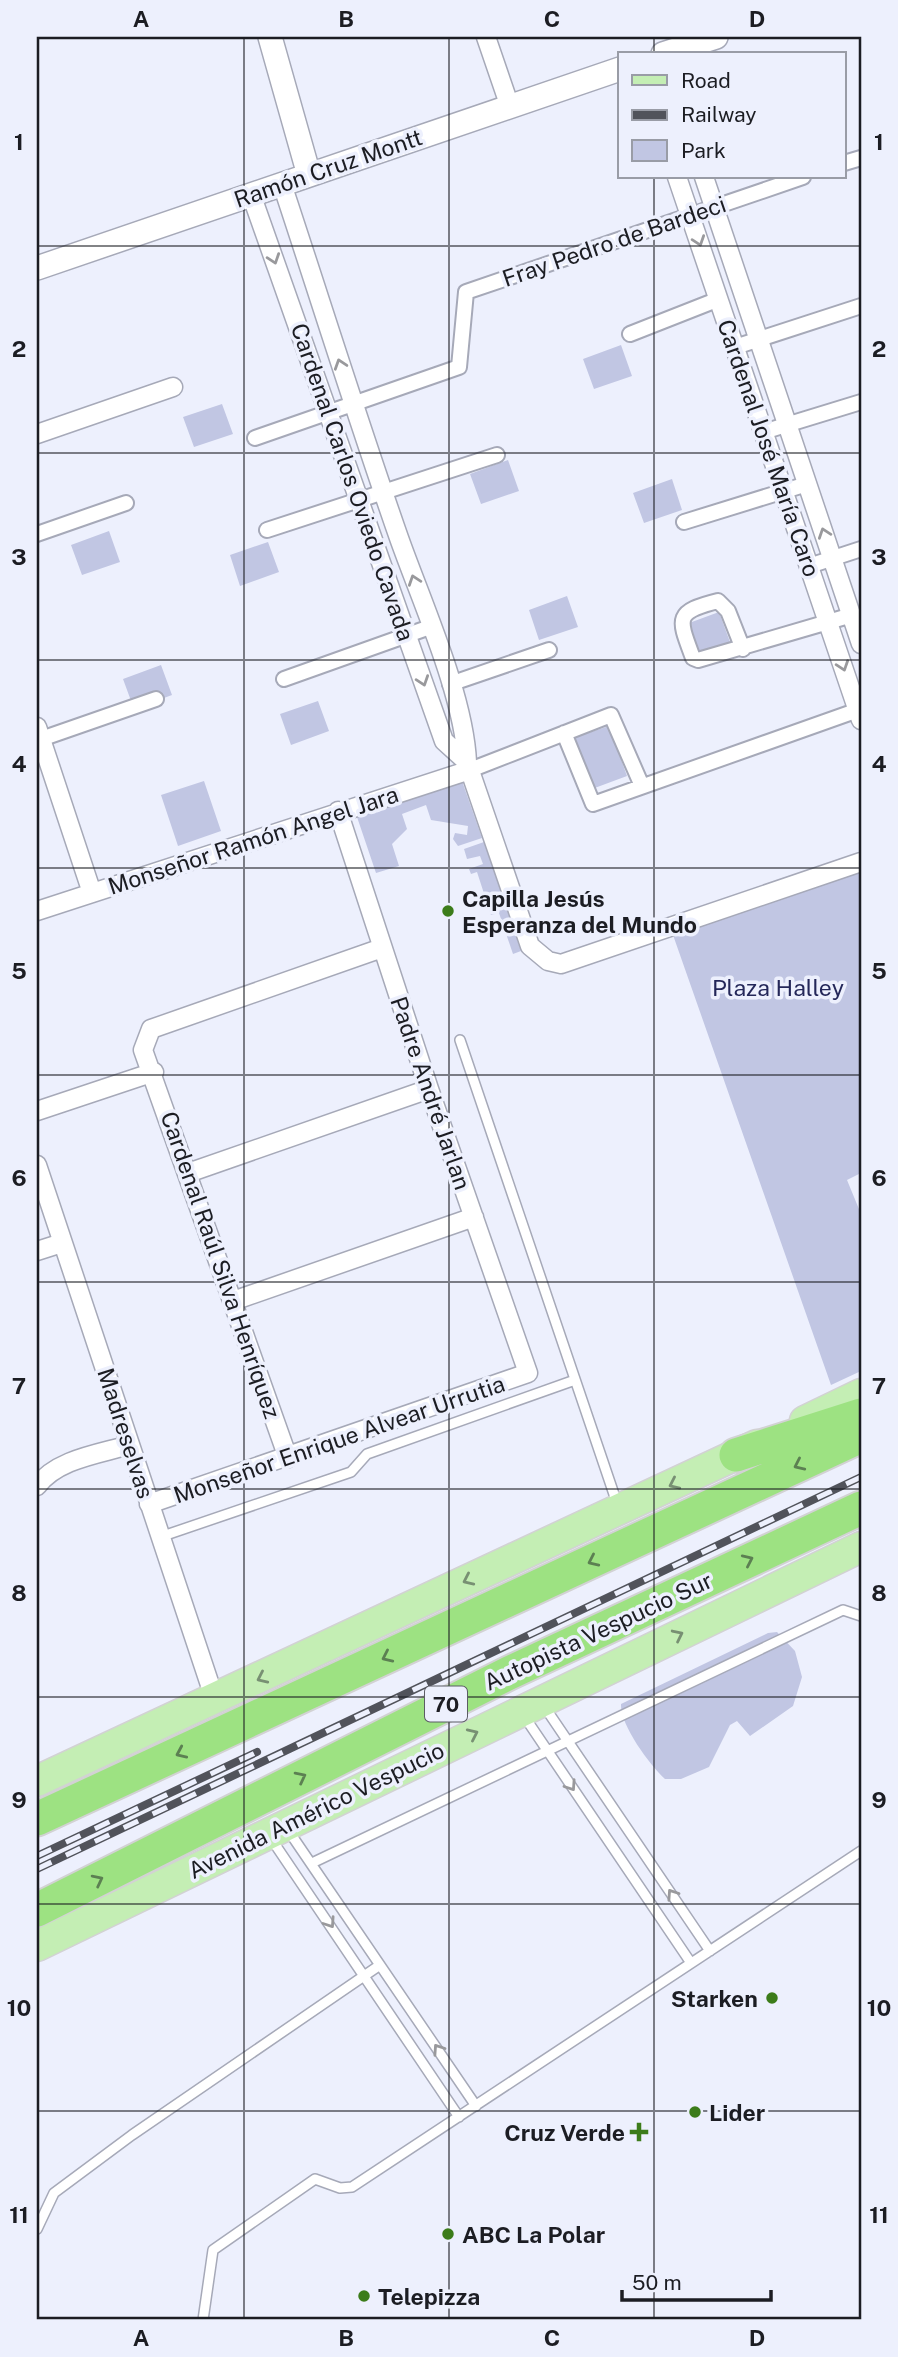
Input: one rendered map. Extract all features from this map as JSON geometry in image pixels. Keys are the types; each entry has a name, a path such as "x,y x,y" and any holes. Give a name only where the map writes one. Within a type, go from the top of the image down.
{"highway":[{"path":"736,1455 861,1415"},
{"path":"37,1819 861,1436"},
{"name":"Autopista Vespucio Sur","path":"37,1910 486,1684 861,1508"}],"main road":[{"path":"37,1781 215,1700 861,1394"},
{"name":"Avenida Américo Vespucio","path":"37,1946 276,1829 853,1555"}],"street":[{"path":"270,37 309,175"},
{"path":"486,37 510,107"},
{"path":"669,52 716,37"},
{"name":"Ramón Cruz Montt","path":"37,268 618,70"},
{"name":"Cardenal José María Caro","path":"677,178 860,713"},
{"name":"Cardenal José María Caro","path":"705,178 861,644"},
{"name":"Fray Pedro de Bardeci","path":"353,402 459,367 466,292 800,178"},
{"name":"Cardenal Carlos Oviedo Cavada","path":"282,184 353,402 450,684 466,736 469,766 524,936 539,956 561,964 861,862"},
{"name":"Cardenal Carlos Oviedo Cavada","path":"251,194 444,741 469,766"},
{"path":"630,334 719,299"},
{"path":"735,346 861,306"},
{"path":"37,434 173,387"},
{"path":"255,438 353,402"},
{"path":"763,432 861,402"},
{"path":"267,530 497,455"},
{"path":"684,522 807,484"},
{"path":"37,534 126,503"},
{"path":"809,566 861,549"},
{"path":"743,649 728,611 718,601 689,608 683,615 680,624 693,657 698,660 743,649 852,615"},
{"path":"284,679 430,627"},
{"path":"450,684 549,650"},
{"path":"92,893 39,733 156,699"},
{"path":"564,733 593,804 860,713"},
{"path":"469,766 611,715 642,786"},
{"name":"Monseñor Ramón Angel Jara","path":"37,911 469,766"},
{"name":"Padre André Jarlan","path":"338,811 429,1089 528,1373"},
{"name":"Cardenal Raúl Silva Henríquez","path":"288,1458 154,1072 144,1050 151,1029 382,948"},
{"path":"37,1111 154,1072"},
{"path":"188,1173 429,1089"},
{"name":"Madreselvas","path":"37,1166 215,1700"},
{"path":"233,1301 474,1217"},
{"path":"37,1251 62,1243"},
{"name":"Monseñor Enrique Alvear Urrutia","path":"149,1504 528,1373"},
{"path":"37,1486 45,1475 60,1466 130,1445"}],"lane":[{"path":"460,1040 619,1509"},
{"path":"160,1537 351,1472 367,1454 575,1380"},
{"path":"312,1863 843,1610 861,1616"},
{"path":"531,1707 568,1740 710,1951"},
{"path":"531,1707 547,1750 691,1963"},
{"path":"276,1829 312,1863 476,2106"},
{"path":"276,1829 365,1976 459,2117"},
{"path":"203,2320 213,2250 315,2179 340,2188 352,2187 861,1851"},
{"path":"37,2229 54,2193 132,2135 380,1965"}],"green space":[{"path":"621,345 632,376 594,389 583,359"},
{"path":"222,404 233,434 194,447 183,417"},
{"path":"508,460 519,491 481,504 470,474"},
{"path":"672,479 682,510 644,523 633,493"},
{"path":"109,531 120,562 82,575 71,545"},
{"path":"268,542 279,572 240,586 230,555"},
{"path":"567,596 578,627 539,640 529,610"},
{"path":"719,612 730,642 691,656 681,626"},
{"path":"161,665 172,695 134,709 123,679"},
{"path":"318,701 329,731 291,745 280,714"},
{"path":"609,726 627,776 592,789 573,738"},
{"path":"204,781 221,831 178,846 161,795"},
{"path":"462,781 482,838 458,846 453,839 455,833 467,835 468,826 431,820 426,805 402,814 407,829 392,844 399,866 376,873 357,817"},
{"path":"484,842 521,951 513,954 499,913 491,915 477,872 471,874 469,869 483,864 480,856 467,859 464,849"},
{"name":"Plaza Halley","path":"861,871 861,1173 847,1180 861,1214 861,1371 831,1385 673,935"},
{"path":"777,1632 795,1651 802,1677 793,1706 750,1736 737,1721 730,1725 709,1767 681,1779 665,1779 630,1733 621,1704 768,1633"}],"railway":[{"path":"37,1869 861,1477"},
{"path":"37,1856 257,1752"}],"place":[{"name":"Capilla Jesús Esperanza del Mundo","path":"448,911"},
{"name":"Starken","path":"772,1998"},
{"name":"Lider","path":"695,2112"},
{"name":"Cruz Verde","path":"639,2132"},
{"name":"ABC La Polar","path":"448,2234"},
{"name":"Telepizza","path":"364,2296"}]}
